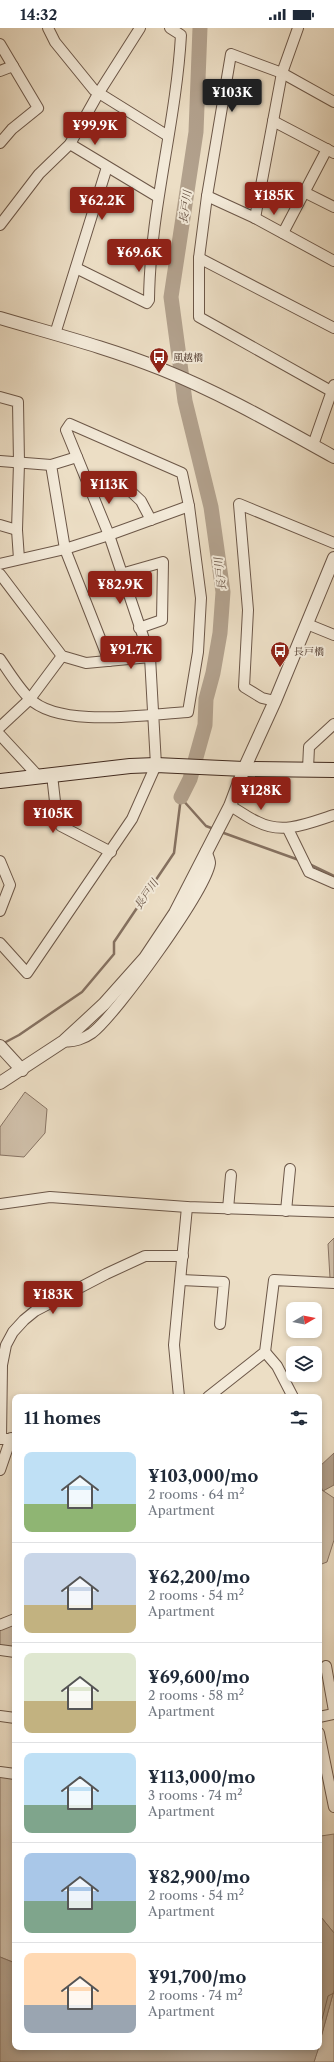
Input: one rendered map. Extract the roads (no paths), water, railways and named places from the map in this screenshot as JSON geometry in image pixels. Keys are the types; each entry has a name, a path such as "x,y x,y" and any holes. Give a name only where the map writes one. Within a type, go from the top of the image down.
{"main road":[{"path":"0,781 130,766 156,765 244,769 334,770"}],"street":[{"path":"48,28 55,42 98,94 168,136"},
{"path":"0,223 39,174 70,144 98,94 140,28"},
{"path":"76,268 147,303 149,300 151,245 179,66 181,35 170,28"},
{"path":"255,218 282,73 298,28"},
{"path":"0,44 38,108 12,130 0,143"},
{"path":"313,445 333,388 199,318 200,258 207,196 231,54 282,73 334,102"},
{"path":"0,71 13,66"},
{"path":"273,121 331,151 304,192 283,233"},
{"path":"70,144 158,197"},
{"path":"55,334 107,167"},
{"path":"304,192 334,207"},
{"path":"207,196 255,218 334,261"},
{"path":"200,258 334,328"},
{"path":"0,318 55,334 165,371 206,389 334,457"},
{"path":"0,397 18,402 19,463 16,530 19,559"},
{"path":"0,659 30,699 46,710 94,718 154,714 188,712 198,652 201,598 189,506 182,473 70,424 66,430 109,535 150,657 154,714 156,765 132,819 27,973 0,943"},
{"path":"0,461 51,465 77,457"},
{"path":"51,465 65,549 109,661"},
{"path":"89,483 104,478 123,484 141,501 151,520"},
{"path":"275,701 262,698 244,687 248,610 239,504 334,543"},
{"path":"0,564 65,549 189,506"},
{"path":"0,525 16,530"},
{"path":"0,1083 22,1070 64,1041 121,986 145,958 175,913 230,806 244,769 275,701 334,558"},
{"path":"121,574 163,562 162,620 139,628"},
{"path":"0,574 62,656 86,663 150,657"},
{"path":"307,624 334,635"},
{"path":"0,727 30,699 62,656"},
{"path":"308,769 309,747 334,724"},
{"path":"0,735 46,776 57,819 61,826 110,852"},
{"path":"230,806 258,822 273,828 288,828 334,815"},
{"path":"288,828 309,872 334,883"},
{"path":"0,861 10,885 0,911"},
{"path":"3,1050 22,1070"},
{"path":"286,1211 290,1169"},
{"path":"228,1209 231,1175"},
{"path":"0,1204 50,1197 187,1207 334,1212"},
{"path":"179,1394 174,1345 187,1207"},
{"path":"12,1439 0,1439 2,1365 6,1345 13,1332 24,1320 48,1305 145,1256 183,1256"},
{"path":"181,1280 224,1282 220,1324"},
{"path":"212,1394 265,1352 274,1280 334,1283"},
{"path":"265,1352 277,1366 291,1394"},
{"path":"0,1470 12,1441"},
{"path":"0,1625 12,1620"},
{"path":"0,1650 12,1652"},
{"path":"326,1666 334,1711"},
{"path":"322,1716 334,1714"},
{"path":"0,1716 12,1718"},
{"path":"322,1765 334,1807"},
{"path":"0,1772 12,1774"}],"water":[{"path":"334,1453 334,1485 323,1491 322,1489 322,1464"},
{"path":"322,1918 334,1933 334,1990 322,2034"},
{"path":"0,1957 12,1962 12,2050 318,2050 314,2062 0,2062"}],"waterway":[{"name":"長戸川","path":"181,797 190,779 205,725 206,699 213,673 220,633 223,592 211,507 185,401 171,297 196,132 200,28"},
{"name":"長戸川","path":"2,1044 19,1035 82,992 114,954 114,942 174,853 181,797"},
{"path":"181,798 206,826 214,829"},
{"path":"221,832 299,860"},
{"path":"309,864 334,876"}],"place":[{"name":"風越橋","path":"159,374"},
{"name":"長戸橋","path":"280,668"}]}
